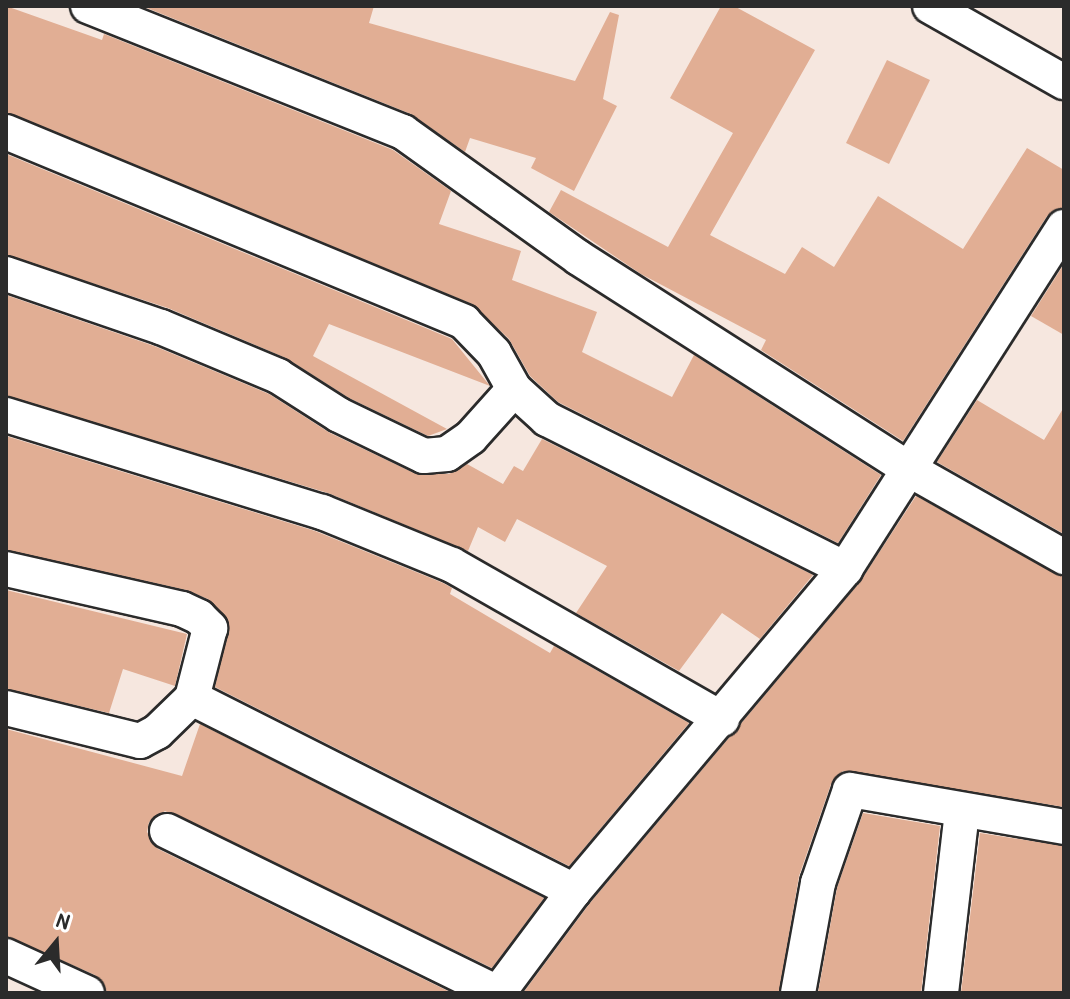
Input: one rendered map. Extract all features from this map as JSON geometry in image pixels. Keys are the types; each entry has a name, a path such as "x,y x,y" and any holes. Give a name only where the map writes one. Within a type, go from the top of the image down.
{"street":[{"path":"88,6 403,132 579,258 912,471 1064,557"},
{"path":"930,6 1064,82"},
{"path":"6,132 464,322 494,353 514,389 547,419 845,569"},
{"path":"167,831 498,993 574,891 722,719 845,569 912,471 1064,227"},
{"path":"6,274 161,327 278,376 339,415 424,456 447,454 471,437 514,389"},
{"path":"6,415 322,512 452,565 722,719"},
{"path":"6,569 199,617 210,628 192,698 157,732 140,741 6,708"},
{"path":"192,698 574,891"},
{"path":"798,993 818,883 850,790 1064,827"},
{"path":"941,993 962,811"},
{"path":"6,956 87,993"}],"building":[{"path":"6,6 102,40 104,34 393,150 451,191 439,224 521,251 512,280 597,312 582,352 672,397 694,355 881,475 838,543 558,402 530,376 509,339 472,304 6,112"},
{"path":"142,6 374,6 369,23 575,81 610,12 619,15 603,99 617,106 574,191 531,168 536,158 470,138 465,152 411,114"},
{"path":"721,6 734,6 815,50 710,235 785,274 802,247 834,267 878,196 963,249 1027,148 1064,170 1064,207 1047,216 903,441 761,350 766,340 641,274 549,212 561,190 668,247 733,133 670,98"},
{"path":"887,60 930,80 889,164 846,143"},
{"path":"6,154 452,339 490,386 329,324 313,356 447,429 428,436 349,398 286,358 168,308 6,255"},
{"path":"1064,264 1064,335 1031,316"},
{"path":"6,295 154,346 269,394 330,433 416,474 449,474 467,464 503,484 514,466 523,471 542,439 813,575 760,639 722,613 679,671 576,613 607,566 517,519 505,542 478,527 468,551 328,493 6,396"},
{"path":"977,400 1044,440 1064,407 1064,534 937,462"},
{"path":"6,436 315,531 443,583 452,588 450,594 550,653 554,646 689,723 569,866 215,687 229,624 208,599 186,590 6,550"},
{"path":"916,496 1064,577 1064,807 843,771 831,784 799,876 779,993 523,993 590,903 860,582"},
{"path":"6,590 187,634 175,686 123,669 109,713 6,689"},
{"path":"200,724 544,898 492,968 165,811 149,822 147,832 158,849 452,993 108,993 95,975 6,936 6,729 182,776"},
{"path":"863,813 940,826 921,993 818,993 837,888"},
{"path":"980,833 1064,846 1064,993 961,993"}]}
